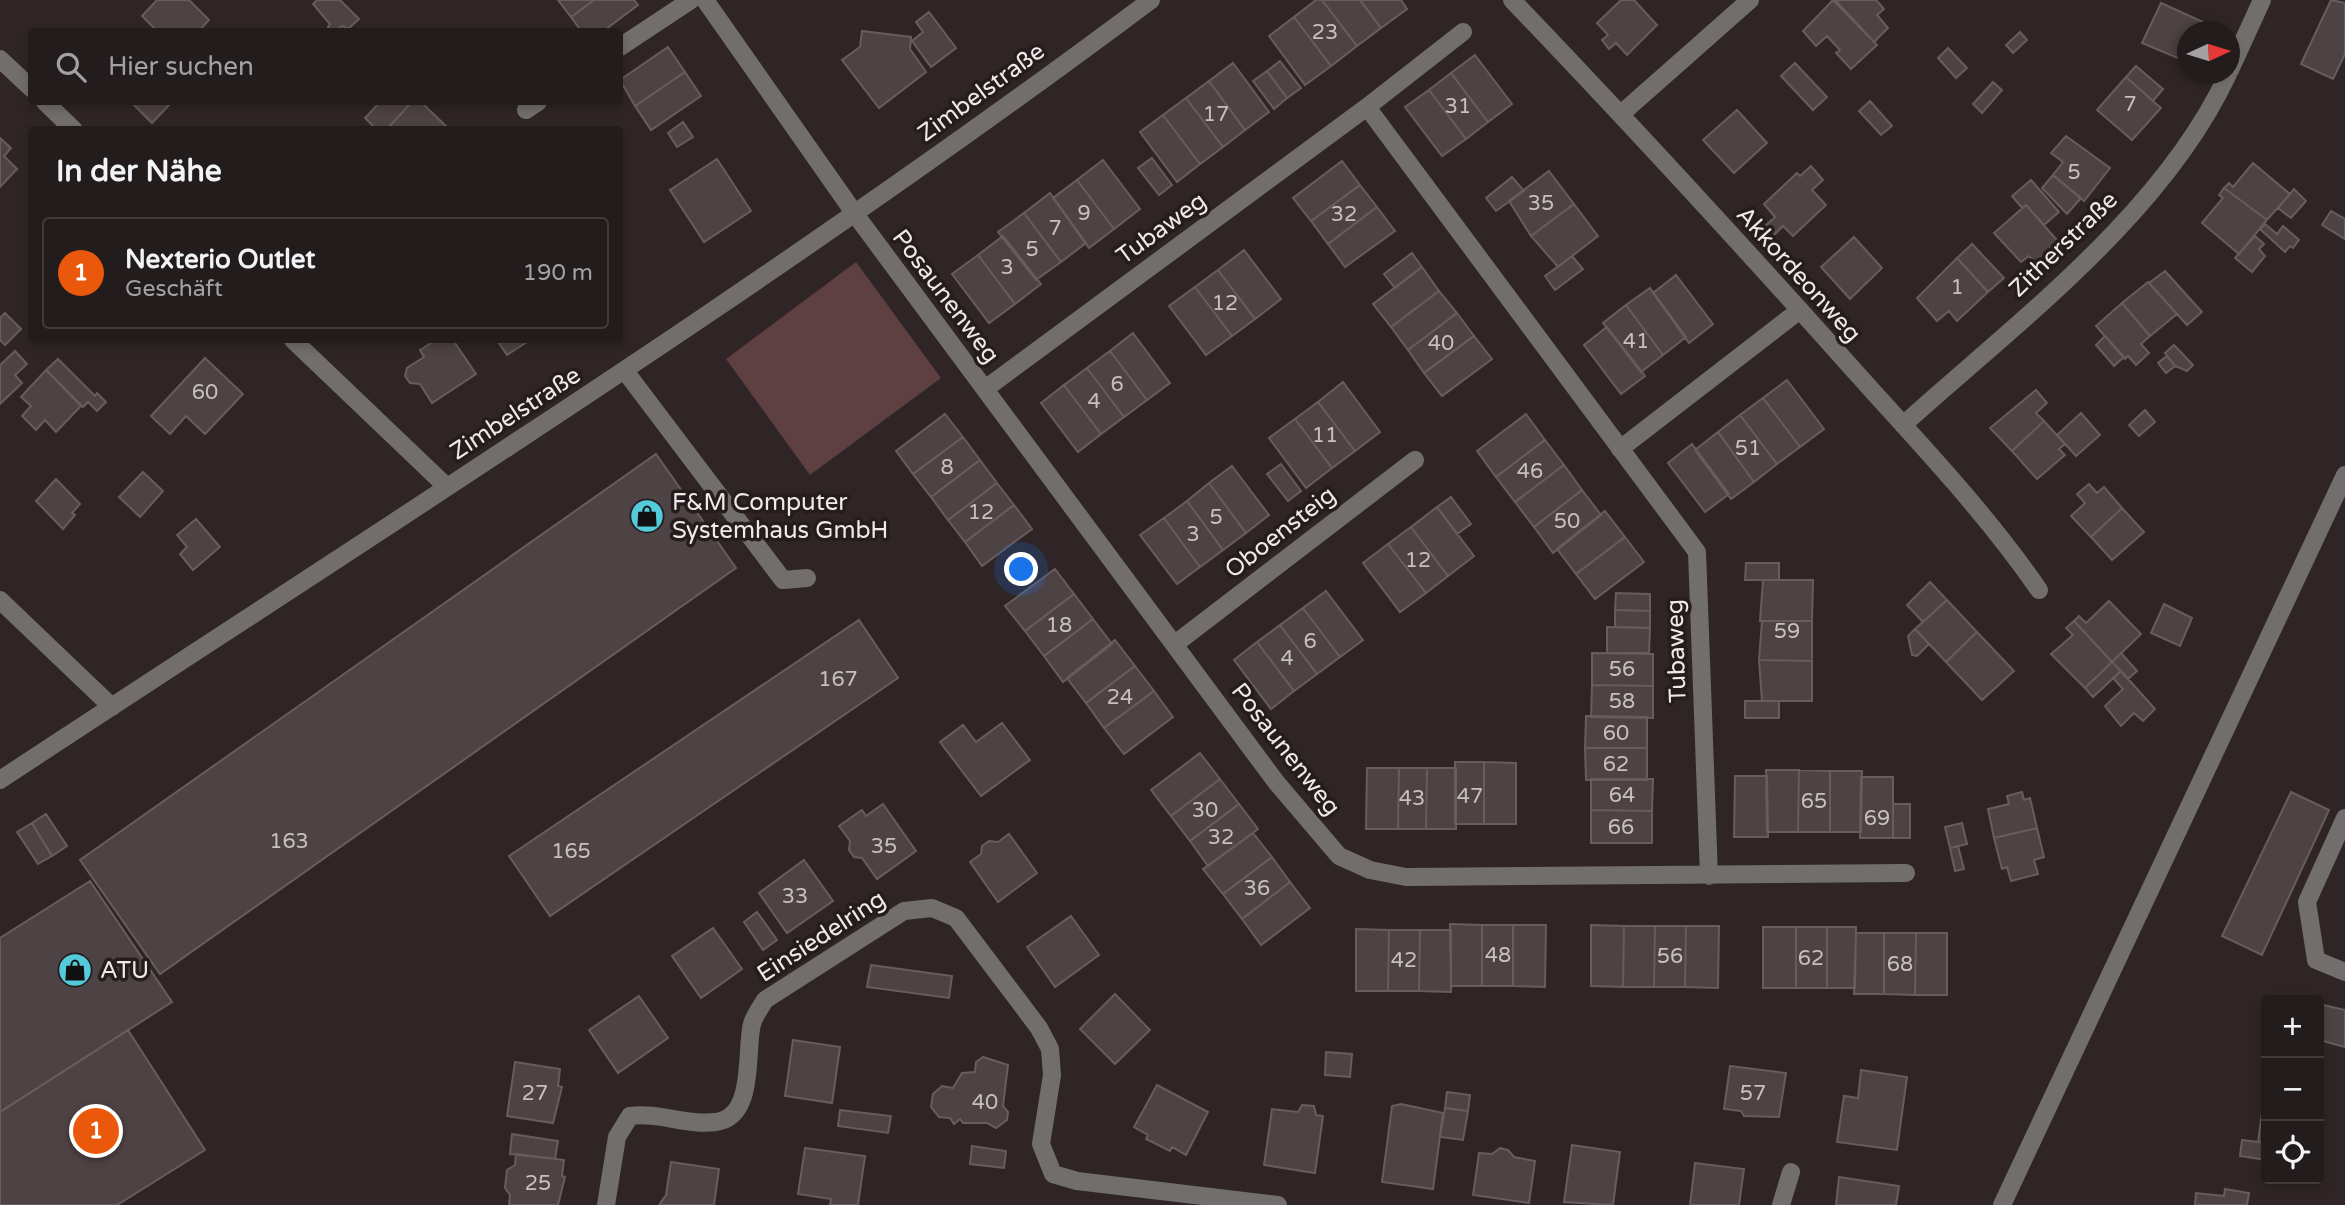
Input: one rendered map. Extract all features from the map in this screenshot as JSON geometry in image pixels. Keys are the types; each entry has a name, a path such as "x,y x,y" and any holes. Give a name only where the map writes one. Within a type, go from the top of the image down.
{"street":[{"path":"623,45 691,0"},
{"name":"Posaunenweg","path":"705,0 855,214 1276,782 1339,856 1370,870 1406,877 1906,873"},
{"name":"Zimbelstraße","path":"0,780 625,371 855,214 1151,0"},
{"name":"Akkordeonweg","path":"1512,0 1621,114 1903,425 2005,540 2039,590"},
{"path":"1621,114 1750,0"},
{"name":"Zitherstraße","path":"2240,48 2262,0"},
{"name":"Tubaweg","path":"985,389 1367,107 1463,32"},
{"path":"0,59 28,85"},
{"name":"Zitherstraße","path":"1903,425 2105,243 2208,116 2223,84"},
{"path":"48,105 70,126"},
{"name":"Tubaweg","path":"1367,107 1697,552 1709,876"},
{"path":"1620,449 1800,310"},
{"path":"296,343 447,487"},
{"path":"625,371 783,580 807,578"},
{"name":"Oboensteig","path":"1175,644 1415,460"},
{"path":"2002,1205 2345,475"},
{"path":"0,600 112,707"},
{"path":"2345,818 2308,902 2316,960 2345,972"},
{"name":"Einsiedelring","path":"606,1205 617,1137 630,1116 648,1114 715,1122 729,1118 743,1098 752,1023 765,1000 904,911 932,908 956,918 1039,1028 1050,1049 1052,1074 1041,1144 1053,1174 1077,1181 1278,1205"},
{"path":"1781,1205 1791,1172"}],"shaded area":[{"path":"856,262 941,378 810,475 726,359"}],"building":[{"path":"157,0 189,0 209,20 202,28 154,28 142,16"},
{"path":"317,0 340,0 359,19 349,28 329,28 330,24 313,4"},
{"path":"558,0 594,0 571,17"},
{"path":"594,0 634,0 638,5 607,28 579,28 571,17"},
{"path":"1316,0 1322,0 1357,46 1331,66 1294,17"},
{"path":"1322,0 1360,0 1381,28 1357,46"},
{"path":"1360,0 1401,0 1407,9 1381,28"},
{"path":"1621,0 1634,0 1657,25 1627,55 1616,43 1609,49 1602,40 1608,35 1597,23"},
{"path":"1833,0 1877,45 1851,69 1836,53 1840,50 1827,36 1816,46 1803,31"},
{"path":"1835,0 1876,0 1884,9 1877,15 1888,28 1874,42"},
{"path":"2331,0 2345,3 2345,54 2333,79 2301,64"},
{"path":"2161,3 2201,21 2177,21 2177,58 2142,43"},
{"path":"929,12 956,48 931,67 912,41 923,32 916,22"},
{"path":"1294,17 1331,66 1305,85 1269,36"},
{"path":"862,31 911,37 910,49 926,72 879,108 842,60 860,47"},
{"path":"2020,32 2027,40 2013,53 2006,45"},
{"path":"668,47 685,72 635,106 623,85 623,78"},
{"path":"1948,48 1967,68 1956,78 1938,58"},
{"path":"1475,55 1512,104 1488,122 1451,73"},
{"path":"1280,61 1301,88 1287,98 1267,71"},
{"path":"1233,63 1269,112 1245,130 1209,81"},
{"path":"1795,63 1827,97 1813,110 1781,76"},
{"path":"2136,66 2163,89 2153,101 2126,77"},
{"path":"1267,71 1287,98 1274,109 1253,81"},
{"path":"685,72 701,96 651,130 635,106"},
{"path":"1451,73 1488,122 1466,139 1429,90"},
{"path":"2126,77 2161,108 2132,140 2097,110"},
{"path":"1209,81 1245,130 1223,147 1186,98"},
{"path":"1993,82 2002,90 1982,113 1973,104"},
{"path":"1429,90 1466,139 1442,156 1405,107"},
{"path":"1186,98 1223,147 1200,164 1163,115"},
{"path":"1870,101 1892,126 1881,135 1859,111"},
{"path":"134,105 169,105 152,123"},
{"path":"377,105 409,105 390,126 373,126 365,118"},
{"path":"409,105 424,105 446,126 390,126"},
{"path":"1737,110 1767,143 1734,173 1703,140"},
{"path":"1163,115 1200,164 1177,182 1140,132"},
{"path":"683,122 693,137 677,147 668,133"},
{"path":"2066,136 2110,168 2084,201 2053,175 2063,162 2051,153"},
{"path":"0,138 11,148 4,156 17,169 0,187"},
{"path":"1152,158 1172,185 1159,195 1138,168"},
{"path":"717,159 751,211 704,242 670,190"},
{"path":"1103,160 1140,209 1114,229 1077,180"},
{"path":"1342,161 1360,185 1311,221 1293,198"},
{"path":"2253,163 2290,194 2267,220 2224,188 2229,183 2233,187"},
{"path":"1811,166 1823,180 1812,190 1826,205 1793,236 1783,226 1772,237 1764,227 1775,217 1764,204 1797,173 1800,176"},
{"path":"1549,171 1574,204 1531,236 1509,201"},
{"path":"2053,175 2081,198 2067,214 2042,188"},
{"path":"1512,177 1524,191 1496,211 1486,198"},
{"path":"1077,180 1114,229 1089,248 1053,198"},
{"path":"2031,180 2059,212 2044,225 2026,205 2022,208 2012,196"},
{"path":"1360,185 1377,207 1328,244 1311,221"},
{"path":"2224,188 2267,220 2239,254 2202,223 2223,198 2219,195"},
{"path":"2294,189 2306,201 2291,218 2278,208"},
{"path":"1050,193 1086,243 1061,262 1024,213"},
{"path":"1574,204 1598,236 1558,267 1531,236"},
{"path":"2026,205 2063,247 2040,268 2029,256 2021,262 1994,233"},
{"path":"1377,207 1395,231 1345,267 1328,244"},
{"path":"2331,211 2345,219 2345,239 2322,225"},
{"path":"1024,213 1061,262 1036,280 998,232"},
{"path":"2265,224 2277,234 2283,226 2299,240 2293,248 2290,246 2285,252 2260,229"},
{"path":"1003,236 1041,284 1015,304 978,255"},
{"path":"2255,236 2264,244 2259,249 2265,256 2252,272 2235,258"},
{"path":"1854,237 1882,268 1850,299 1821,267"},
{"path":"1972,244 2004,278 1988,292 1957,258"},
{"path":"1244,250 1281,299 1255,319 1218,270"},
{"path":"1412,253 1422,267 1395,288 1384,274"},
{"path":"978,255 1015,304 989,323 952,274"},
{"path":"1572,256 1583,269 1555,290 1545,276"},
{"path":"1957,258 1988,292 1957,321 1949,311 1937,321 1917,298"},
{"path":"1422,267 1439,291 1391,327 1373,304"},
{"path":"1218,270 1255,319 1232,336 1195,287"},
{"path":"2165,271 2202,312 2187,325 2149,283"},
{"path":"1676,275 1713,324 1689,343 1653,293"},
{"path":"2148,282 2177,314 2150,336 2122,303"},
{"path":"1195,287 1232,336 1206,355 1169,306"},
{"path":"1650,288 1686,337 1663,355 1626,305"},
{"path":"1439,291 1457,313 1408,350 1391,327"},
{"path":"2122,303 2150,336 2141,344 2149,353 2136,365 2128,356 2125,359 2096,326"},
{"path":"1626,305 1663,355 1641,372 1603,323"},
{"path":"5,313 21,329 5,345 0,340 0,318"},
{"path":"1457,313 1474,336 1424,373 1408,350"},
{"path":"1607,327 1645,376 1621,394 1584,345"},
{"path":"1133,333 1170,383 1147,400 1110,351"},
{"path":"1474,336 1492,359 1442,396 1424,373"},
{"path":"2105,336 2124,357 2114,366 2096,345"},
{"path":"431,343 455,343 476,374 432,403 420,384 410,383 405,376 407,368 424,357 420,350"},
{"path":"499,343 525,343 507,355"},
{"path":"2174,345 2193,365 2187,371 2175,366 2165,353"},
{"path":"15,351 27,364 15,375 22,383 0,404 0,365"},
{"path":"1110,351 1147,400 1124,417 1087,368"},
{"path":"2167,356 2175,366 2166,373 2158,363"},
{"path":"205,358 243,394 205,434 186,416 170,434 151,416"},
{"path":"58,359 95,396 97,393 106,402 97,411 88,402 83,407 46,370"},
{"path":"1087,368 1124,417 1101,434 1064,385"},
{"path":"46,370 81,406 56,432 45,420 36,430 22,416 31,406 21,397"},
{"path":"1787,380 1824,429 1800,447 1763,398"},
{"path":"1343,382 1380,432 1355,451 1318,402"},
{"path":"1064,385 1101,434 1078,452 1041,403"},
{"path":"2036,390 2047,403 2036,413 2044,421 2012,451 1990,428"},
{"path":"1763,398 1800,447 1777,464 1740,415"},
{"path":"1318,402 1355,451 1332,468 1295,419"},
{"path":"2145,410 2155,422 2139,436 2129,425"},
{"path":"2081,413 2100,435 2076,456 2057,435"},
{"path":"945,414 963,437 913,474 896,451"},
{"path":"1526,414 1545,440 1496,477 1477,451"},
{"path":"1740,415 1777,464 1754,482 1718,432"},
{"path":"1295,419 1332,468 1306,488 1269,438"},
{"path":"2044,421 2065,444 2059,449 2065,455 2037,479 2012,451"},
{"path":"1718,432 1754,482 1731,499 1695,450"},
{"path":"963,437 980,460 931,497 913,474"},
{"path":"1545,440 1564,465 1515,502 1496,477"},
{"path":"1692,444 1729,494 1705,512 1668,463"},
{"path":"656,454 736,568 160,974 80,860"},
{"path":"980,460 997,483 948,520 931,497"},
{"path":"1281,464 1301,491 1288,501 1267,474"},
{"path":"1564,465 1582,490 1534,527 1515,502"},
{"path":"1232,466 1269,515 1246,533 1209,483"},
{"path":"143,472 163,491 140,517 119,497"},
{"path":"56,479 80,504 63,529 36,501"},
{"path":"997,483 1014,505 965,542 948,520"},
{"path":"1209,483 1246,533 1223,550 1187,501"},
{"path":"2089,484 2097,493 2104,487 2122,508 2091,537 2071,516 2085,503 2077,494"},
{"path":"1582,490 1601,515 1553,553 1534,527"},
{"path":"1451,497 1471,524 1457,534 1437,507"},
{"path":"1187,501 1223,550 1200,567 1164,518"},
{"path":"1014,505 1032,529 982,566 965,542"},
{"path":"1437,507 1474,556 1448,576 1411,527"},
{"path":"2122,508 2144,532 2112,560 2091,537"},
{"path":"1605,511 1625,537 1576,574 1557,549"},
{"path":"1164,518 1200,567 1177,584 1140,535"},
{"path":"196,519 220,547 193,570 180,554 187,547 177,535"},
{"path":"1411,527 1448,576 1426,593 1388,544"},
{"path":"1625,537 1644,562 1595,599 1576,574"},
{"path":"1388,544 1426,593 1400,612 1363,563"},
{"path":"1746,563 1779,563 1779,580 1745,580"},
{"path":"1055,569 1074,594 1025,631 1005,606"},
{"path":"1763,580 1813,580 1812,621 1760,621"},
{"path":"1930,582 1947,600 1923,622 1907,605"},
{"path":"1326,591 1363,640 1340,657 1303,608"},
{"path":"1616,593 1650,594 1650,611 1615,610"},
{"path":"1074,594 1093,619 1044,656 1025,631"},
{"path":"1947,600 1977,632 1946,662 1915,629"},
{"path":"2109,601 2141,634 2112,662 2074,621 2079,616 2086,623"},
{"path":"2164,604 2192,618 2180,646 2151,633"},
{"path":"1303,608 1340,657 1317,674 1280,625"},
{"path":"1615,610 1650,611 1650,628 1615,627"},
{"path":"1093,619 1112,644 1063,682 1044,656"},
{"path":"859,620 898,678 550,916 509,856"},
{"path":"1762,621 1812,621 1812,661 1759,660"},
{"path":"2074,621 2112,662 2085,688 2051,654 2073,635 2066,628"},
{"path":"1280,625 1317,674 1294,691 1257,642"},
{"path":"1607,627 1650,628 1649,653 1607,653"},
{"path":"1915,629 1929,644 1917,656 1912,655 1908,636"},
{"path":"1977,632 2014,671 1982,700 1946,662"},
{"path":"1115,640 1135,666 1086,703 1067,678"},
{"path":"1257,642 1294,691 1271,709 1234,660"},
{"path":"1592,653 1653,654 1653,686 1592,685"},
{"path":"2121,653 2137,671 2128,679 2112,662"},
{"path":"1759,660 1812,661 1812,701 1762,701"},
{"path":"2112,662 2121,671 2093,697 2085,688"},
{"path":"1135,666 1154,691 1104,728 1086,703"},
{"path":"2121,671 2155,709 2143,721 2134,713 2121,726 2105,706 2123,689 2113,678"},
{"path":"1592,685 1653,686 1653,718 1591,717"},
{"path":"1154,691 1173,717 1124,754 1104,728"},
{"path":"1745,701 1779,701 1779,718 1745,718"},
{"path":"1586,716 1647,717 1647,748 1585,748"},
{"path":"1002,723 1030,760 981,796 940,742 963,725 976,742"},
{"path":"1585,748 1647,748 1647,780 1586,780"},
{"path":"1200,753 1220,779 1171,816 1151,790"},
{"path":"1455,762 1484,762 1484,824 1455,824"},
{"path":"1484,762 1516,763 1516,824 1484,824"},
{"path":"1367,768 1399,768 1398,829 1366,829"},
{"path":"1399,768 1427,768 1426,829 1398,829"},
{"path":"1427,768 1456,768 1456,829 1426,829"},
{"path":"1766,770 1799,770 1798,832 1767,832"},
{"path":"1799,770 1830,771 1830,832 1798,832"},
{"path":"1830,771 1862,771 1861,832 1830,832"},
{"path":"1735,776 1767,776 1768,837 1734,837"},
{"path":"1861,777 1893,777 1893,838 1860,838"},
{"path":"1220,779 1239,804 1190,841 1171,816"},
{"path":"1591,779 1653,779 1652,811 1591,810"},
{"path":"2022,792 2024,800 2030,798 2037,828 1994,838 1988,809 2009,804 2007,796"},
{"path":"2291,792 2329,810 2262,955 2222,936"},
{"path":"883,804 916,851 877,879 862,858 854,857 849,850 850,841 839,826 862,810 866,816"},
{"path":"1239,804 1258,829 1208,866 1190,841"},
{"path":"1893,804 1910,804 1910,838 1893,838"},
{"path":"1591,810 1652,811 1652,843 1591,843"},
{"path":"46,814 67,846 52,856 32,823"},
{"path":"32,823 52,856 38,864 17,832"},
{"path":"1962,823 1967,844 1950,848 1945,827"},
{"path":"2037,828 2044,857 2034,860 2038,874 2011,881 2007,867 2002,869 1994,838"},
{"path":"1253,833 1272,857 1223,894 1203,869"},
{"path":"1009,834 1037,873 998,902 970,862 981,854 982,846 989,841 998,842"},
{"path":"1958,846 1964,869 1955,871 1950,848"},
{"path":"1272,857 1290,882 1242,919 1223,894"},
{"path":"804,860 833,901 787,933 759,893"},
{"name":"ATU","path":"90,881 172,1002 0,1112 0,938"},
{"path":"1290,882 1310,908 1261,945 1242,919"},
{"path":"757,912 777,940 763,950 744,922"},
{"path":"1071,916 1099,955 1055,987 1027,947"},
{"path":"1450,924 1482,925 1482,986 1451,986"},
{"path":"1482,925 1513,925 1513,986 1482,986"},
{"path":"1513,925 1546,925 1545,987 1513,986"},
{"path":"1591,925 1624,926 1623,987 1591,986"},
{"path":"1624,926 1655,926 1654,987 1623,987"},
{"path":"1655,926 1686,926 1685,987 1654,987"},
{"path":"1686,926 1719,926 1718,988 1685,987"},
{"path":"1763,927 1796,927 1796,988 1763,988"},
{"path":"1796,927 1827,927 1827,988 1796,988"},
{"path":"1827,927 1856,927 1855,988 1827,988"},
{"path":"713,928 742,969 701,998 672,956"},
{"path":"1356,929 1389,930 1388,991 1356,991"},
{"path":"1389,930 1420,930 1419,991 1388,991"},
{"path":"1420,930 1451,930 1451,992 1419,991"},
{"path":"1856,933 1884,933 1884,994 1854,994"},
{"path":"1884,933 1916,933 1915,995 1884,994"},
{"path":"1916,933 1947,933 1947,995 1915,995"},
{"path":"871,965 952,976 949,998 867,987"},
{"path":"1115,994 1150,1030 1115,1064 1080,1029"},
{"path":"639,996 668,1038 618,1073 589,1030"},
{"path":"2324,1005 2345,1010 2345,1047 2324,1041"},
{"path":"128,1030 205,1150 117,1205 0,1205 0,1112"},
{"path":"793,1040 840,1047 832,1103 785,1096"},
{"path":"1326,1052 1352,1054 1350,1077 1325,1075"},
{"path":"983,1057 1008,1065 1003,1106 1008,1112 1007,1120 996,1128 987,1123 963,1123 960,1119 954,1124 950,1118 939,1117 931,1107 933,1094 942,1086 953,1088 962,1073 975,1072 976,1062"},
{"path":"515,1062 560,1069 558,1086 562,1087 553,1123 507,1116"},
{"path":"1730,1066 1786,1073 1779,1117 1744,1116 1741,1111 1724,1109"},
{"path":"1861,1070 1907,1077 1897,1150 1837,1142 1844,1096 1858,1098"},
{"path":"1157,1085 1208,1112 1186,1155 1172,1147 1170,1151 1146,1139 1148,1135 1134,1127"},
{"path":"1447,1092 1470,1095 1468,1111 1445,1108"},
{"path":"1401,1104 1443,1113 1433,1189 1382,1182 1392,1106"},
{"path":"1302,1105 1314,1106 1316,1115 1323,1116 1315,1173 1264,1165 1272,1109 1298,1112"},
{"path":"1445,1108 1468,1111 1463,1140 1440,1137"},
{"path":"840,1110 891,1116 888,1133 838,1126"},
{"path":"2261,1120 2261,1142 2258,1142"},
{"path":"512,1134 558,1141 555,1159 510,1154"},
{"path":"2242,1140 2261,1142 2261,1159 2240,1156"},
{"path":"1572,1145 1620,1152 1613,1205 1564,1202"},
{"path":"972,1146 1006,1151 1004,1168 970,1164"},
{"path":"805,1148 865,1156 858,1205 830,1205 831,1199 798,1194"},
{"path":"1500,1148 1508,1150 1514,1157 1535,1161 1529,1203 1473,1195 1479,1153 1492,1154"},
{"path":"516,1154 564,1160 562,1176 565,1177 558,1205 509,1205 510,1195 505,1188 507,1170 515,1165"},
{"path":"671,1162 719,1169 714,1205 659,1205 666,1195"},
{"path":"1695,1163 1744,1169 1739,1205 1690,1205"},
{"path":"1839,1177 1899,1186 1896,1205 1836,1205"},
{"path":"2225,1189 2249,1193 2247,1205 2195,1205 2196,1193 2224,1196"}],"place":[{"name":"F&M Computer Systemhaus GmbH","path":"647,516"},
{"name":"ATU","path":"75,970"},
{"name":"Nexterio Outlet","path":"96,1131"}]}
